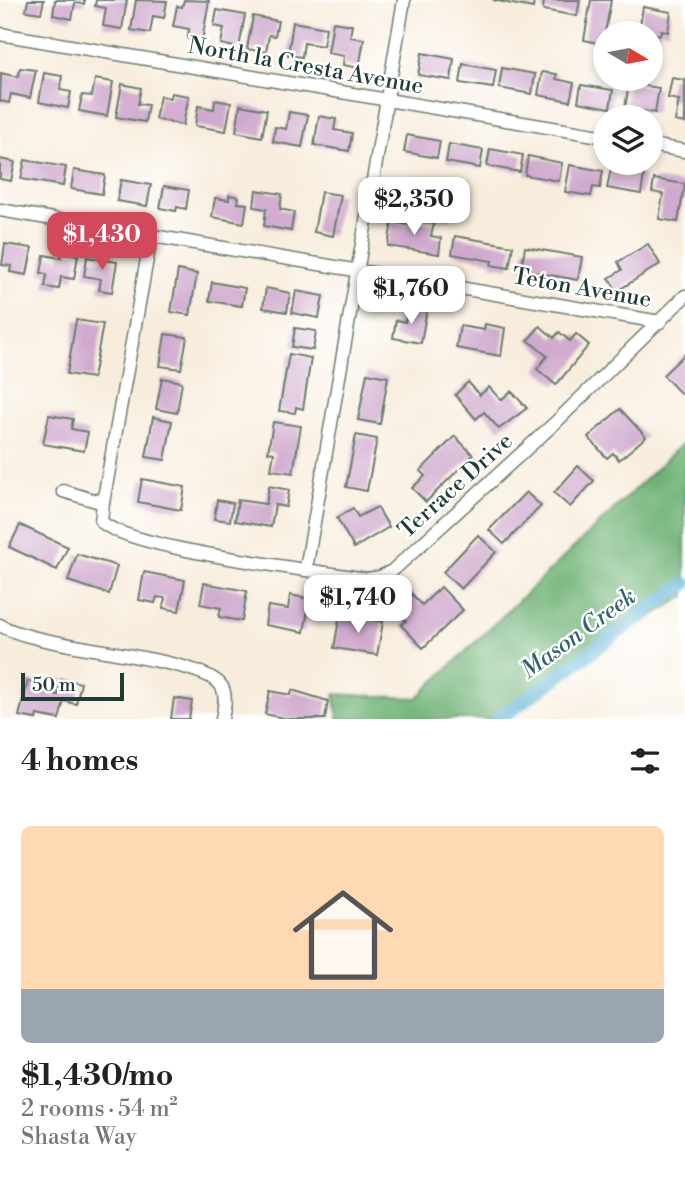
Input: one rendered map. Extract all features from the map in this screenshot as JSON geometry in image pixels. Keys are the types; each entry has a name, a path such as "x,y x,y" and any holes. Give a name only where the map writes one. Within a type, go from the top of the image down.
{"street":[{"path":"306,569 404,0"},
{"name":"North la Cresta Avenue","path":"0,34 593,135"},
{"path":"663,147 685,151"},
{"name":"Teton Avenue","path":"0,210 660,322"},
{"path":"63,491 103,503 151,237"},
{"name":"Terrace Drive","path":"103,503 101,521 106,527 146,543 367,579 380,577 393,571 556,422 685,296"},
{"path":"0,625 41,639 183,667 212,677 222,687 225,700 222,719"}],"green space":[{"path":"685,441 685,596 595,652 505,719 338,719 334,694 417,698"}],"building":[{"path":"28,0 44,0 41,13 26,11"},
{"path":"55,0 85,0 84,4 75,3 72,19 53,15"},
{"path":"96,0 127,0 122,29 103,26 106,8 95,6"},
{"path":"136,0 167,1 164,18 153,16 150,33 131,30"},
{"path":"184,0 209,1 202,41 188,38 189,29 173,26 177,6 182,7"},
{"path":"493,0 534,0 533,8"},
{"path":"544,0 580,0 577,16 543,10"},
{"path":"591,0 611,0 607,21 593,21 593,42 584,40"},
{"path":"643,7 671,12 668,32 663,31 663,21 641,21"},
{"path":"217,10 245,15 239,48 221,44 224,28 214,26"},
{"path":"253,16 278,21 275,36 269,35 266,52 247,49"},
{"path":"293,22 326,28 323,46 304,43 302,57 288,55"},
{"path":"333,22 352,25 350,37 364,39 359,68 343,65 344,56 328,53"},
{"path":"422,53 454,59 451,80 418,75"},
{"path":"463,64 496,70 493,88 460,83"},
{"path":"20,68 36,70 30,98 11,94 9,103 0,101 1,73 18,77"},
{"path":"502,68 535,74 532,94 499,88"},
{"path":"542,72 557,74 556,79 574,83 570,101 538,95"},
{"path":"44,73 62,76 60,90 71,92 68,108 39,102"},
{"path":"672,78 685,80 685,123 675,121 679,100 668,98"},
{"path":"95,79 113,82 107,116 79,111 82,95 92,96"},
{"path":"122,84 141,88 138,104 148,105 145,122 116,117"},
{"path":"581,85 593,87 593,91 613,91 610,105 578,102"},
{"path":"628,91 659,91 656,105 625,105"},
{"path":"171,93 189,96 183,125 155,119 160,96 170,98"},
{"path":"215,100 231,103 226,131 195,126 198,106 214,109"},
{"path":"240,105 267,110 262,137 236,132"},
{"path":"289,112 308,115 302,147 273,142 275,127 286,129"},
{"path":"319,116 336,119 334,130 352,133 349,151 314,145"},
{"path":"407,135 440,141 437,158 404,152"},
{"path":"449,144 483,150 480,168 446,162"},
{"path":"490,149 523,155 520,172 487,166"},
{"path":"528,156 562,163 559,181 525,175"},
{"path":"0,159 15,162 11,181 0,179"},
{"path":"25,160 66,167 63,186 21,179"},
{"path":"570,165 593,169 593,175 602,175 600,188 593,187 591,196 565,192"},
{"path":"74,170 105,175 102,194 71,189"},
{"path":"610,175 644,175 641,194 607,188"},
{"path":"654,179 685,184 678,222 659,219 663,194 652,192"},
{"path":"121,180 151,185 147,206 117,201"},
{"path":"164,186 189,190 186,209 177,207 176,211 160,208"},
{"path":"256,190 282,194 280,209 294,212 291,231 264,226 266,209 254,207"},
{"path":"321,192 341,195 333,236 314,232"},
{"path":"229,195 239,197 238,203 247,204 244,223 212,217 215,198 229,200"},
{"path":"438,202 453,204 450,220 435,218"},
{"path":"409,220 434,224 431,236 441,238 439,254 388,246 392,222 409,225"},
{"path":"455,236 513,246 509,268 491,265 492,261 452,254"},
{"path":"5,244 32,248 27,275 10,272 11,266 2,265"},
{"path":"648,244 660,264 617,291 609,278 622,270 618,262"},
{"path":"525,247 582,257 578,280 521,270"},
{"path":"61,252 78,255 74,279 61,277 59,289 45,287 47,274 41,273 44,255 61,258"},
{"path":"87,257 117,262 112,292 99,290 101,279 84,276"},
{"path":"178,270 197,274 190,315 171,312"},
{"path":"212,282 245,288 242,306 209,301"},
{"path":"266,288 290,293 287,312 263,308"},
{"path":"296,291 323,296 319,318 292,313"},
{"path":"408,306 427,309 421,343 393,338 396,320 405,322"},
{"path":"76,320 103,324 93,378 67,374"},
{"path":"485,324 505,328 501,356 456,348 460,326 484,330"},
{"path":"540,326 554,338 559,332 570,341 576,334 589,345 556,385 537,369 547,356 528,340"},
{"path":"295,328 316,331 313,350 292,347"},
{"path":"165,334 187,337 181,369 160,366"},
{"path":"289,354 311,358 303,409 296,407 295,413 279,411"},
{"path":"685,354 685,389 681,394 663,375"},
{"path":"367,373 388,377 380,424 358,420"},
{"path":"162,378 182,382 177,413 156,409"},
{"path":"468,382 480,395 489,387 501,400 511,391 527,408 499,429 484,412 476,419 455,395"},
{"path":"620,409 646,437 619,460 613,453 607,458 588,437"},
{"path":"49,415 73,419 71,429 88,432 84,451 43,444"},
{"path":"153,417 172,421 165,460 146,457"},
{"path":"273,422 301,426 293,473 271,470 274,453 268,452"},
{"path":"356,435 377,439 367,491 346,487"},
{"path":"455,436 473,455 426,502 412,488 425,476 420,471"},
{"path":"578,466 594,481 570,507 554,493"},
{"path":"142,479 185,487 181,510 138,502"},
{"path":"269,486 289,490 286,507 275,505 271,527 235,521 238,500 266,504"},
{"path":"526,492 541,506 504,544 489,530"},
{"path":"217,500 233,503 230,521 214,519"},
{"path":"377,507 389,527 354,548 337,518 353,508 358,517"},
{"path":"20,525 68,547 57,570 9,547"},
{"path":"478,535 496,552 461,589 443,572"},
{"path":"77,554 117,566 109,594 68,581"},
{"path":"144,572 185,580 179,611 163,608 165,598 157,597 155,603 139,600"},
{"path":"204,583 247,591 242,621 219,617 221,608 200,604"},
{"path":"441,587 463,610 423,648 401,625 406,621 393,608 410,592 422,605"},
{"path":"290,595 310,599 304,632 265,625 268,606 288,609"},
{"path":"340,614 383,622 377,655 334,648"},
{"path":"62,679 81,683 76,704 64,701 59,719 37,715 36,719 19,716 28,681 41,684 39,691 58,695"},
{"path":"292,690 328,701 325,719 288,719 265,714 270,691 291,695"},
{"path":"174,698 192,701 189,719 171,719"}],"waterway":[{"name":"Mason Creek","path":"498,719 685,584"}]}
